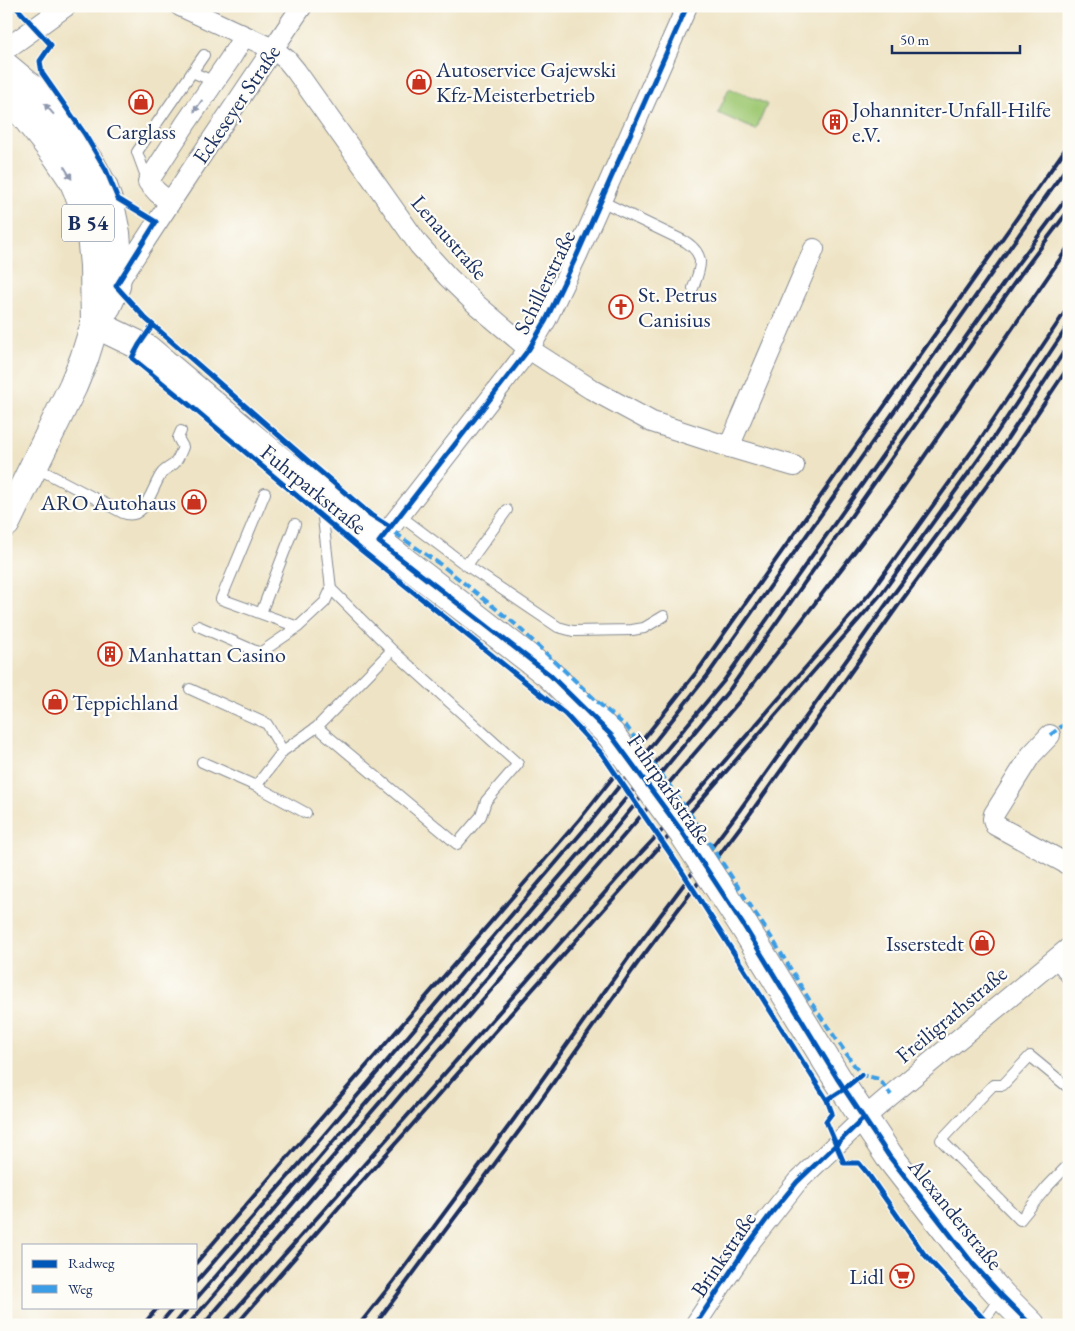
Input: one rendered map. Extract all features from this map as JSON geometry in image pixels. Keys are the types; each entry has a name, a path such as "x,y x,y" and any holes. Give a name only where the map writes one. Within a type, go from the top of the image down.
{"main road":[{"name":"B 54","path":"6,67 30,87 68,131 91,164 103,186 110,209 116,233 118,258 116,286 107,306 95,324 84,360 73,386 6,523"},
{"name":"B 54","path":"6,85 13,101 57,156 72,180 84,206 91,235 95,324"},
{"name":"Fuhrparkstraße","path":"95,324 147,349 332,504 550,675 611,735 683,832 864,1118"},
{"name":"Alexanderstraße","path":"864,1118 889,1156 973,1264 1031,1325"}],"street":[{"path":"6,48 66,6"},
{"name":"Eckeseyer Straße","path":"116,286 302,6"},
{"name":"Schillerstraße","path":"379,542 529,349 546,320 687,6"},
{"name":"Lenaustraße","path":"191,8 273,49 287,60 419,245 478,306 529,349 591,389 652,422 794,466"},
{"name":"Eckeseyer Straße","path":"148,182 244,36"},
{"path":"148,182 170,203"},
{"path":"728,447 814,249"},
{"path":"1050,735 1031,755 994,814 993,819 996,825 1069,866"},
{"name":"Freiligrathstraße","path":"864,1118 1061,954"},
{"name":"Brinkstraße","path":"695,1325 750,1242 786,1195 797,1182 864,1118"}],"lane":[{"path":"148,182 137,152 204,55"},
{"path":"192,72 215,82"},
{"path":"601,201 686,242 694,248 700,259 701,268 693,288"},
{"path":"34,467 129,515 134,514 141,510 145,504 162,471 175,463 183,447 178,438 181,431"},
{"path":"266,493 221,599 298,627"},
{"path":"198,626 260,653 298,627 325,602 331,588 323,518 332,504"},
{"path":"463,563 470,561 507,510"},
{"path":"399,516 463,563 558,627 573,631 632,630 644,628 664,616"},
{"path":"261,613 294,524"},
{"path":"317,727 457,844 481,816 486,801 518,764 392,650 331,588"},
{"path":"256,786 283,751 317,727 392,650"},
{"path":"190,689 267,724 283,751"},
{"path":"202,762 256,786 306,813"},
{"path":"1061,954 1069,981"},
{"path":"1069,1088 1030,1056 1003,1085 993,1085 941,1140 1020,1220 1069,1164"},
{"path":"984,1320 1002,1296"}],"green space":[{"path":"729,88 767,104 756,130 718,113"}],"railway":[{"path":"198,1261 579,820 699,669 1069,144"},
{"path":"198,1280 589,824 707,676 1069,164"},
{"path":"198,1297 597,833 723,682 1013,270 1069,195"},
{"path":"188,1325 605,841 730,689 1020,275 1069,210"},
{"path":"203,1325 743,697 895,499 1069,246"},
{"path":"222,1325 624,871 696,794 871,592 977,444 1069,306"},
{"path":"236,1325 882,593 988,446 1069,324"},
{"path":"359,1325 514,1119 629,957 739,811 890,599 1000,450 1069,344"},
{"path":"375,1325 522,1127 637,964 747,818 900,603 1011,453 1069,366"},
{"path":"143,1325 157,1308"},
{"path":"159,1325 173,1308"},
{"path":"174,1325 188,1308"}],"marked path":[{"path":"386,525 444,567 515,624 603,707 627,727 693,818 773,940 810,1001 861,1075 879,1079 891,1095"},
{"path":"1050,735 1069,721"}],"cycle path":[{"path":"6,7 15,6 51,45 40,61 42,73 84,133 106,170 118,199 156,222 116,286 146,319 371,515 390,527"},
{"path":"687,6 577,255 546,320 529,349 379,542 550,675 611,735 683,833 744,926 837,1078 889,1156 973,1264 1031,1325"},
{"path":"153,325 132,358 360,549 565,714 602,754 678,865 827,1100"},
{"path":"861,1075 827,1100 832,1113 826,1121 844,1163 859,1163 924,1254 989,1325"},
{"path":"695,1325 770,1215 797,1182 864,1118"}],"place":[{"name":"Autoservice Gajewski Kfz-Meisterbetrieb","path":"419,82"},
{"name":"Carglass","path":"141,102"},
{"name":"Johanniter-Unfall-Hilfe e.V.","path":"835,122"},
{"name":"St. Petrus Canisius","path":"621,307"},
{"name":"ARO Autohaus","path":"194,502"},
{"name":"Manhattan Casino","path":"110,654"},
{"name":"Teppichland","path":"55,702"},
{"name":"Isserstedt","path":"982,943"},
{"name":"Lidl","path":"902,1276"}]}
